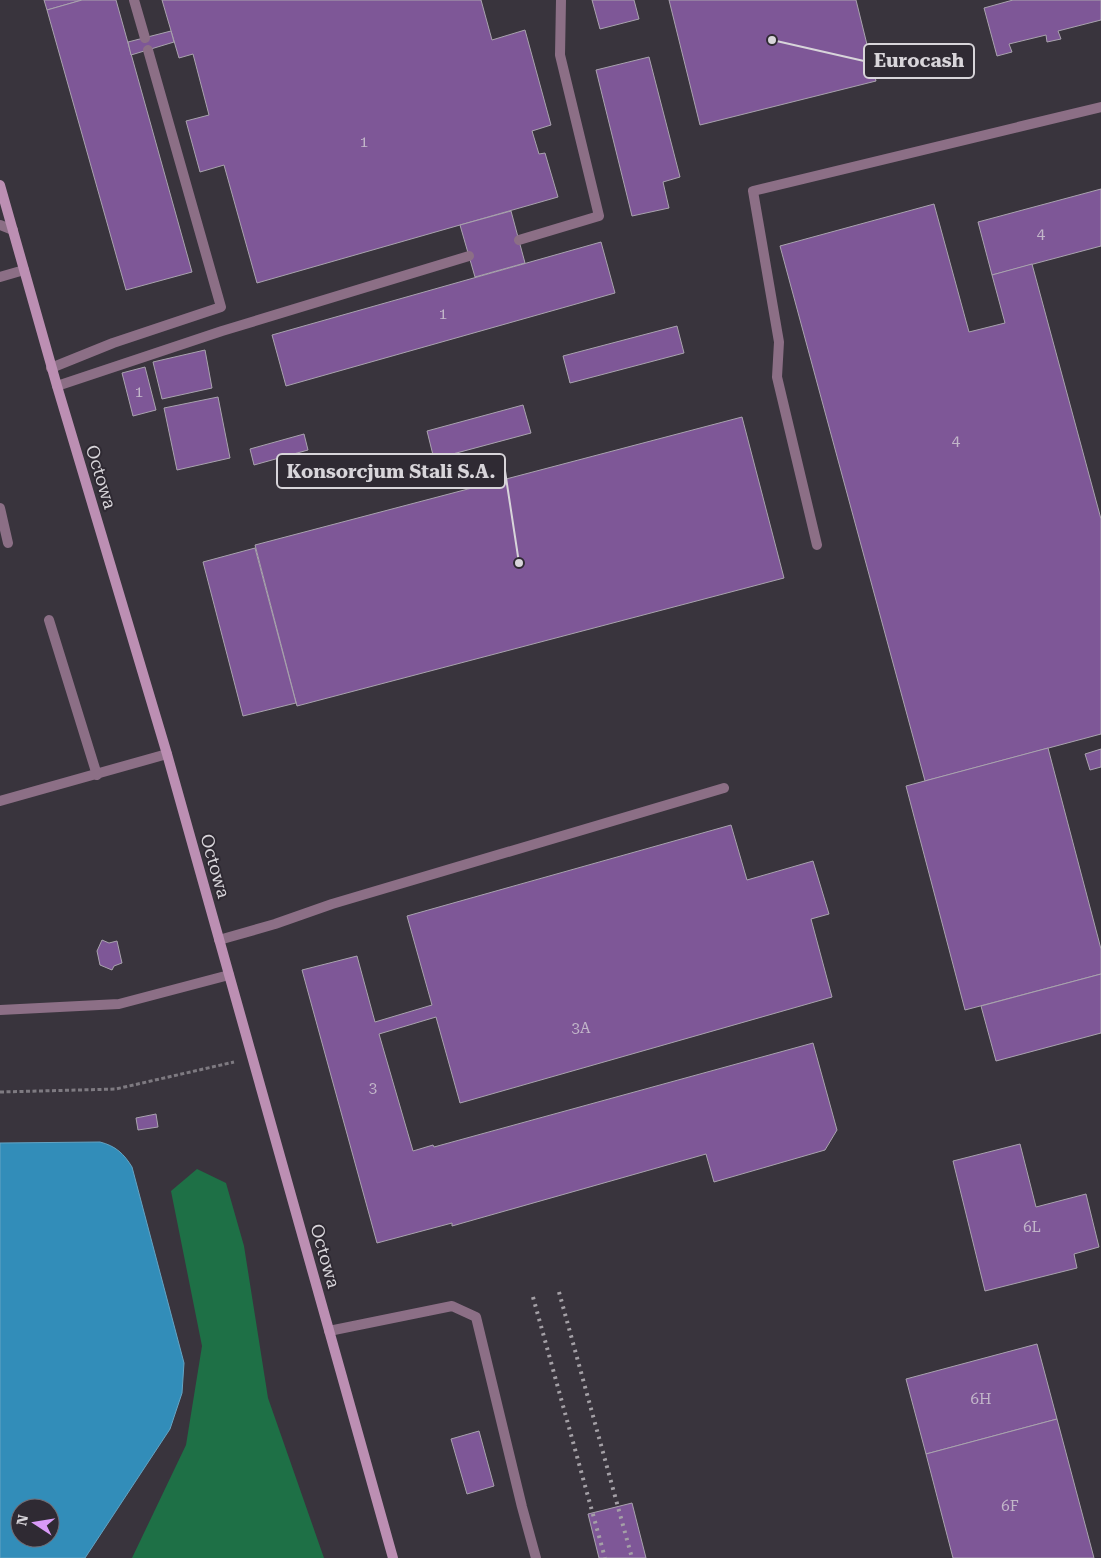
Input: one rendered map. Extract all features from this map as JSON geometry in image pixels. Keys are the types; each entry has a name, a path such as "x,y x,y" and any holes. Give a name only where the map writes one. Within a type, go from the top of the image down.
{"street":[{"name":"Octowa","path":"0,185 56,386 167,754 393,1558"}],"lane":[{"path":"134,0 146,38"},
{"path":"519,240 599,216 560,55 561,0"},
{"path":"52,368 113,343 221,308 148,50"},
{"path":"817,545 777,377 779,342 753,191 1101,106"},
{"path":"0,225 13,230"},
{"path":"56,386 222,331 469,256"},
{"path":"0,277 24,270"},
{"path":"0,508 8,543"},
{"path":"49,620 97,774"},
{"path":"0,801 167,754"},
{"path":"219,940 352,898 724,788"},
{"path":"0,1010 119,1004 229,975"},
{"path":"329,1331 452,1306 476,1317 522,1508 536,1558"}],"path":[{"path":"0,1092 116,1089 252,1058"}],"green space":[{"path":"197,1169 226,1183 244,1246 268,1398 324,1558 132,1558 186,1445 202,1346 171,1191"}],"water":[{"path":"100,1142 119,1151 132,1167 184,1363 182,1393 170,1429 85,1558 0,1558 0,1143"}],"building":[{"path":"44,0 82,0 47,10"},
{"path":"82,0 116,0 192,272 126,290 47,10"},
{"path":"162,0 481,0 492,40 525,30 551,125 532,131 539,154 545,153 558,197 257,283 224,165 200,172 186,121 209,115 193,54 179,58"},
{"path":"592,0 634,0 639,19 600,29"},
{"path":"669,0 856,0 876,81 700,125"},
{"path":"1013,0 1101,0 1101,20 1058,31 1061,39 1047,42 1046,35 1009,44 1012,52 997,56 984,8"},
{"path":"171,31 174,42 131,55 128,42"},
{"path":"649,57 680,177 663,182 669,208 632,216 596,70"},
{"path":"1101,189 1101,246 992,275 978,222"},
{"path":"934,204 969,332 1005,323 992,275 1032,264 1101,519 1101,734 925,781 780,246"},
{"path":"511,211 525,263 475,277 460,225"},
{"path":"601,242 615,293 286,386 272,335"},
{"path":"677,326 684,353 570,383 563,356"},
{"path":"205,350 212,388 162,399 153,362"},
{"path":"145,367 156,410 133,416 122,373"},
{"path":"218,397 230,458 177,470 164,408"},
{"path":"523,405 531,433 434,459 427,431"},
{"path":"742,417 784,578 297,706 255,545"},
{"path":"304,434 308,450 254,465 250,449"},
{"path":"255,548 296,703 243,716 203,562"},
{"path":"1048,748 1101,949 1101,974 965,1010 906,786"},
{"path":"1101,749 1101,767 1090,770 1085,754"},
{"path":"731,825 747,880 813,861 829,914 811,919 832,997 460,1103 436,1017 379,1034 413,1151 433,1145 434,1147 813,1043 837,1130 825,1150 714,1182 706,1154 452,1226 452,1223 377,1243 302,970 357,956 375,1022 432,1005 407,916"},
{"path":"102,940 109,943 117,941 122,963 114,966 112,970 100,965 97,951"},
{"path":"1101,974 1101,1033 996,1061 981,1006"},
{"path":"156,1114 158,1127 138,1130 136,1118"},
{"path":"1020,1144 1036,1207 1086,1194 1099,1247 1074,1254 1077,1268 985,1291 953,1161"},
{"path":"1037,1344 1057,1419 926,1454 906,1379"},
{"path":"1057,1419 1094,1558 953,1558 926,1454"},
{"path":"479,1431 494,1486 467,1494 451,1439"},
{"path":"632,1503 646,1558 599,1558 588,1514"}],"railway":[{"path":"559,1292 632,1558"},
{"path":"533,1297 605,1558"}],"place":[{"name":"Eurocash","path":"772,40"},
{"name":"Konsorcjum Stali S.A.","path":"519,563"}]}
